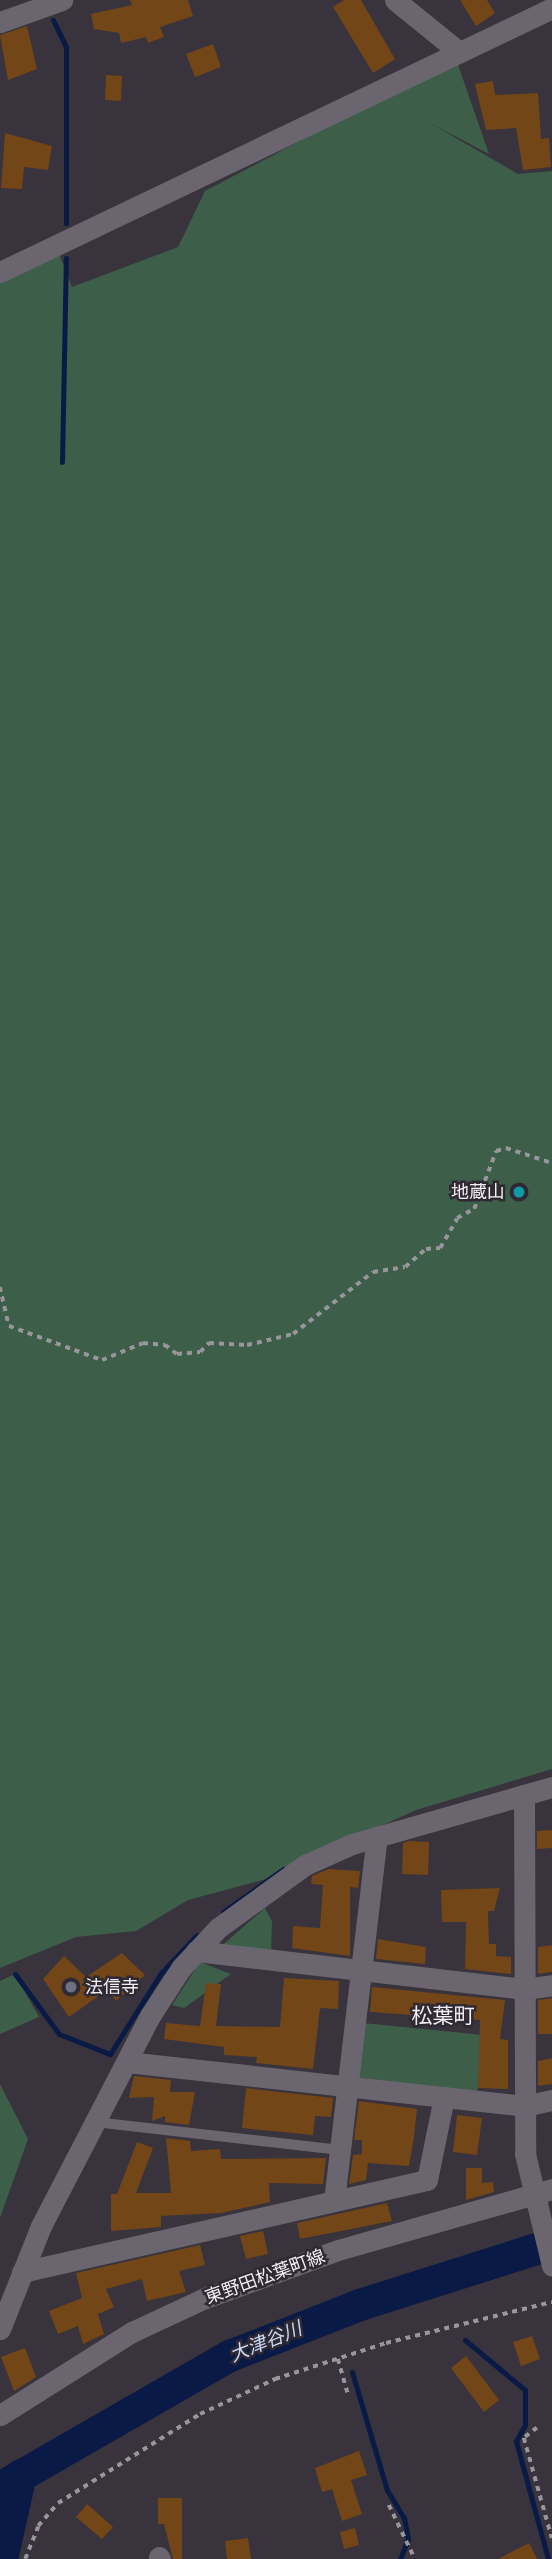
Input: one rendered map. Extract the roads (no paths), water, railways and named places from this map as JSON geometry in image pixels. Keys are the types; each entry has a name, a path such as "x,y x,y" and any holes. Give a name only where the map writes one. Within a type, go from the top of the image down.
{"street":[{"path":"0,22 62,0"},
{"path":"395,0 459,52"},
{"path":"0,272 459,52 548,6"},
{"path":"0,2329 22,2272 95,2122 127,2062 196,1951 305,1865 377,1837 552,1787"},
{"path":"524,1795 525,2105 552,2266"},
{"path":"334,2201 377,1837"},
{"path":"196,1951 525,1989 552,1985"},
{"path":"127,2062 525,2105 552,2100"},
{"path":"22,2272 427,2180 444,2097"},
{"name":"東野田松葉町線","path":"0,2415 132,2332 205,2298 338,2250 538,2194"}],"lane":[{"path":"95,2122 340,2150"}],"waterway":[{"path":"53,20 66,47 66,223"},
{"path":"62,462 66,258"},
{"path":"223,1912 283,1869"},
{"path":"15,1974 59,2034 110,2054 161,1973 197,1935"},
{"name":"大津谷川","path":"0,2488 230,2356 360,2305 552,2244"},
{"path":"465,2340 525,2390 525,2425 516,2441 548,2559"},
{"path":"352,2372 387,2490 404,2518 408,2539 400,2559"},
{"path":"2,2559 21,2475"}],"place":[{"name":"地蔵山","path":"519,1192"},
{"name":"法信寺","path":"71,1987"}],"district":[{"name":"松葉町","path":"443,2016"}]}
